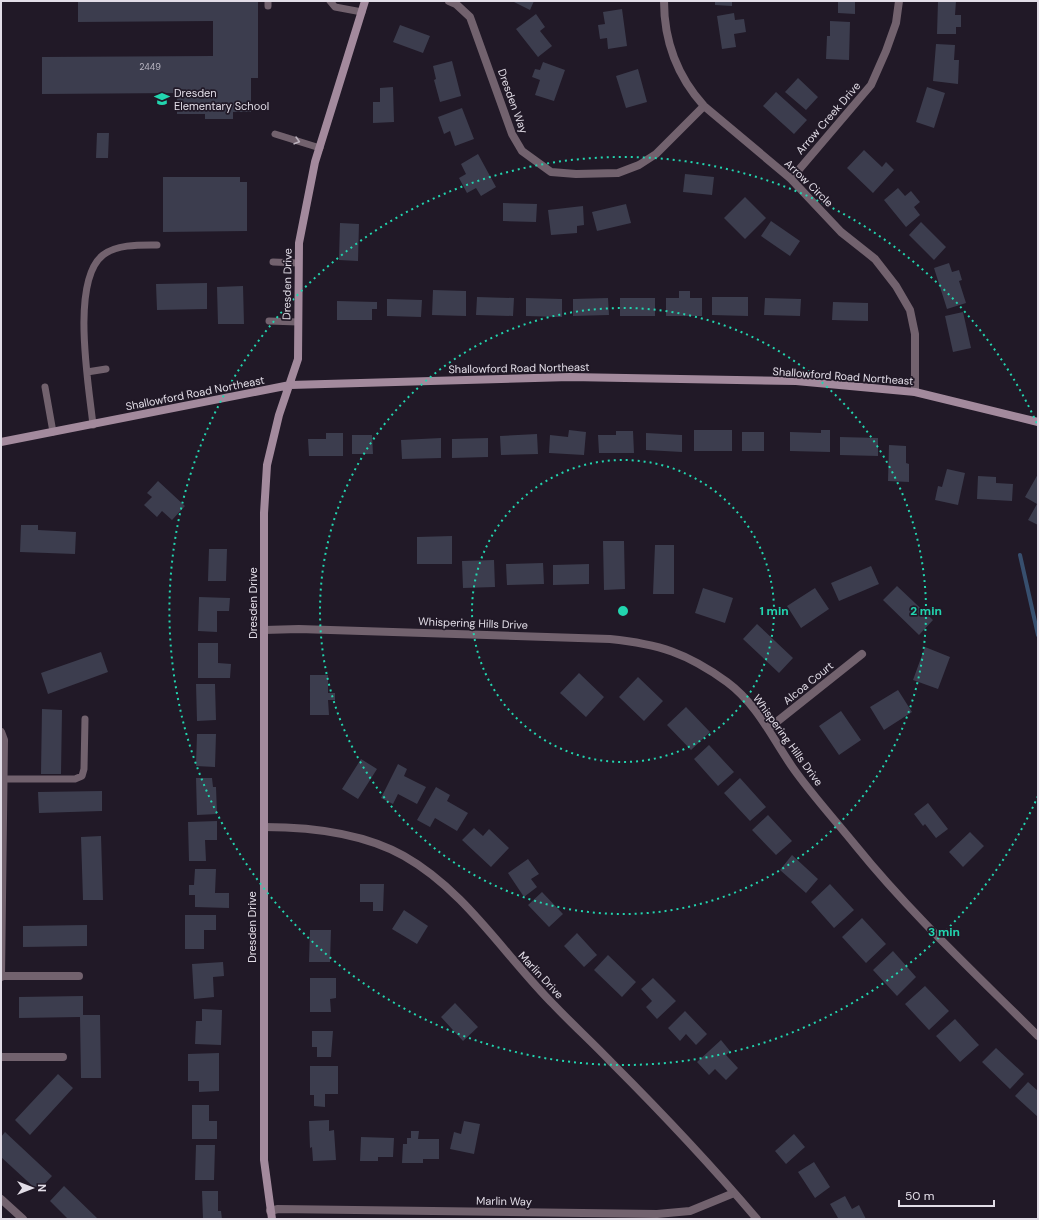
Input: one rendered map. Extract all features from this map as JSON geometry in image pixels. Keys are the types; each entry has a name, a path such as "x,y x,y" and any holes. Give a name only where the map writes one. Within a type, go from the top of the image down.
{"street":[{"name":"Dresden Drive","path":"271,1215 264,1160 262,949 264,827 264,513 267,465 279,415 298,359 299,243 320,148 366,1"},
{"name":"Dresden Way","path":"449,1 456,4 470,17 512,134 527,155 551,172 576,174 618,173 639,165 656,154 704,106"},
{"name":"Arrow Circle","path":"664,1 664,20 670,48 678,68 694,95 704,106 791,179 841,232 874,259 896,286 910,310 915,334 915,392"},
{"name":"Arrow Creek Drive","path":"791,179 871,85 896,23 899,1"},
{"name":"Shallowford Road Northeast","path":"1,442 290,385 570,377 796,381 915,392 1038,422"},
{"name":"Whispering Hills Drive","path":"264,630 307,629 603,638 643,642 673,651 710,670 729,683 752,704 794,768 885,881 1038,1036"},
{"name":"Alcoa Court","path":"769,728 862,654"},
{"path":"1,732 4,740 1,976 79,976"},
{"name":"Marlin Drive","path":"264,827 298,828 357,837 402,855 425,868 450,888 553,1005 669,1121 757,1219"},
{"path":"1,1057 63,1057"},
{"name":"Marlin Way","path":"271,1215 278,1209 657,1214 690,1211 734,1193"},
{"path":"1,1199 24,1219"}],"lane":[{"path":"330,1 335,7 362,12"},
{"path":"275,134 320,148"},
{"path":"93,424 87,372 85,294 91,271 103,255 114,250 136,245 157,245"},
{"path":"273,262 298,263"},
{"path":"269,321 298,322"},
{"path":"87,372 106,369"},
{"path":"45,387 53,432"},
{"path":"4,779 76,779 82,776 84,769 85,719"}],"building":[{"path":"78,1 258,1 258,78 251,78 251,112 233,112 233,119 205,119 205,114 177,114 177,93 42,94 42,57 213,56 213,21 78,22"},
{"path":"512,1 534,1 530,10"},
{"path":"715,1 732,1 732,6 715,5"},
{"path":"838,1 855,1 855,14 838,13"},
{"path":"938,1 956,1 955,15 961,15 961,27 956,27 956,34 937,34"},
{"path":"622,9 627,46 608,49 607,38 600,39 598,25 605,24 603,12"},
{"path":"734,13 735,20 744,19 746,32 734,34 736,47 722,49 717,16"},
{"path":"536,14 545,27 540,31 552,46 538,57 516,29"},
{"path":"830,21 850,22 849,60 826,59 827,36 830,36"},
{"path":"400,25 430,36 423,53 393,42"},
{"path":"936,44 955,45 954,60 959,60 958,84 933,81"},
{"path":"452,61 461,96 440,102 434,80 436,79 433,66"},
{"path":"543,62 565,70 554,101 535,95 540,80 532,77 535,69 540,70"},
{"path":"638,69 647,102 626,108 616,76"},
{"path":"798,78 818,97 806,110 785,92"},
{"path":"393,87 394,122 373,123 373,102 380,102 380,88"},
{"path":"927,87 945,93 934,128 916,122"},
{"path":"776,92 807,120 794,134 763,106"},
{"path":"462,108 474,139 455,146 450,131 444,134 438,117"},
{"path":"97,133 109,133 108,158 96,158"},
{"path":"864,150 882,167 886,162 894,170 873,193 847,168"},
{"path":"478,154 496,187 481,196 476,188 467,193 459,178 466,174 461,164"},
{"path":"685,174 714,177 712,195 683,192"},
{"path":"163,177 240,177 240,182 247,182 247,231 163,232"},
{"path":"898,188 905,196 911,191 920,202 914,207 920,215 906,227 884,200"},
{"path":"745,197 766,218 745,239 724,218"},
{"path":"503,203 537,204 536,222 503,221"},
{"path":"626,204 631,223 597,231 592,212"},
{"path":"583,206 584,225 577,226 577,233 551,235 548,210"},
{"path":"771,221 800,241 790,256 761,236"},
{"path":"921,222 946,247 934,260 909,235"},
{"path":"340,223 359,224 358,261 339,260"},
{"path":"949,263 952,272 959,270 962,280 959,281 966,303 947,309 934,268"},
{"path":"207,283 207,309 157,310 156,284"},
{"path":"243,286 244,324 218,324 217,287"},
{"path":"433,290 466,291 466,316 432,315"},
{"path":"679,291 690,291 690,298 702,298 702,316 666,316 666,298 679,298"},
{"path":"477,297 514,298 513,316 476,315"},
{"path":"712,297 748,297 748,316 712,315"},
{"path":"526,298 562,299 562,317 526,316"},
{"path":"608,298 609,315 573,316 573,299"},
{"path":"620,298 655,298 655,316 620,316"},
{"path":"765,298 801,299 800,316 764,315"},
{"path":"387,299 422,300 421,317 387,316"},
{"path":"337,301 377,302 377,309 372,309 372,320 337,320"},
{"path":"833,302 868,303 868,321 832,320"},
{"path":"963,312 971,348 953,352 945,316"},
{"path":"569,430 586,432 584,455 549,453 550,435 568,437"},
{"path":"694,430 732,430 732,451 694,451"},
{"path":"821,430 830,430 830,452 790,451 790,432 821,433"},
{"path":"616,431 633,431 634,453 599,453 598,435 616,435"},
{"path":"742,432 764,432 764,451 742,451"},
{"path":"326,433 343,433 343,456 309,456 308,439 326,439"},
{"path":"646,433 682,435 682,452 646,450"},
{"path":"537,434 538,454 501,455 500,436"},
{"path":"352,435 372,435 373,454 352,454"},
{"path":"840,437 878,438 878,456 840,455"},
{"path":"441,438 441,458 402,459 401,440"},
{"path":"488,438 488,457 452,458 452,439"},
{"path":"889,445 906,446 906,463 909,464 909,482 888,481"},
{"path":"947,469 965,473 958,505 935,500 938,486 942,487"},
{"path":"1038,474 1038,525 1028,520 1037,504 1025,497"},
{"path":"978,476 996,477 996,483 1013,484 1012,501 977,499"},
{"path":"158,481 185,506 172,520 162,511 157,517 144,505 152,497 147,493"},
{"path":"21,525 38,525 38,530 76,532 75,554 20,552"},
{"path":"452,536 452,564 417,564 417,537"},
{"path":"603,541 624,541 625,589 604,590"},
{"path":"655,545 674,545 674,594 653,594"},
{"path":"209,549 227,549 226,581 208,581"},
{"path":"494,560 495,587 463,588 462,561"},
{"path":"543,563 544,584 507,585 506,564"},
{"path":"589,564 589,584 553,585 553,565"},
{"path":"871,566 879,584 839,601 831,583"},
{"path":"897,586 933,620 919,635 883,600"},
{"path":"703,588 733,598 725,623 695,613"},
{"path":"815,588 829,609 801,628 787,606"},
{"path":"199,597 230,598 229,611 217,611 217,632 198,631"},
{"path":"757,624 793,658 779,673 743,639"},
{"path":"198,643 218,643 218,663 231,664 230,678 198,678"},
{"path":"925,647 950,657 938,689 913,680"},
{"path":"101,652 108,672 48,694 41,673"},
{"path":"579,673 604,697 586,717 560,693"},
{"path":"310,675 328,675 328,693 335,693 335,700 328,700 329,715 310,715"},
{"path":"638,677 663,701 644,721 619,697"},
{"path":"196,684 215,684 216,720 197,721"},
{"path":"898,690 912,712 884,730 870,707"},
{"path":"686,707 710,732 691,750 667,725"},
{"path":"42,709 62,710 61,774 41,774"},
{"path":"841,711 861,740 839,755 819,726"},
{"path":"197,734 216,734 215,767 196,766"},
{"path":"709,745 734,772 718,786 694,759"},
{"path":"361,759 377,769 358,799 342,789"},
{"path":"398,764 407,769 404,776 426,787 417,804 398,794 393,804 381,798"},
{"path":"196,778 212,778 213,787 216,787 217,814 197,815"},
{"path":"740,778 766,807 750,821 724,793"},
{"path":"436,787 450,795 447,801 468,813 457,831 435,818 430,827 417,820"},
{"path":"102,791 102,811 39,813 38,792"},
{"path":"928,803 948,829 936,838 925,824 923,826 914,814"},
{"path":"768,815 792,841 776,855 752,830"},
{"path":"217,821 217,840 205,840 206,861 189,861 188,822"},
{"path":"474,828 483,836 489,829 509,848 491,867 462,840"},
{"path":"970,832 984,846 963,867 949,852"},
{"path":"101,836 103,900 83,900 81,837"},
{"path":"792,855 818,879 806,893 780,870"},
{"path":"528,859 539,874 531,879 537,887 524,897 508,873"},
{"path":"195,869 216,869 215,893 229,893 229,908 195,907 195,895 189,895 189,885 194,885"},
{"path":"360,884 384,884 383,911 373,911 373,902 360,902"},
{"path":"830,884 854,910 834,928 811,902"},
{"path":"542,892 563,914 549,927 528,905"},
{"path":"404,910 428,926 417,944 392,929"},
{"path":"185,915 216,915 216,930 204,930 204,949 185,949"},
{"path":"862,918 886,944 866,963 842,937"},
{"path":"87,925 87,946 23,947 23,926"},
{"path":"310,930 331,930 330,962 309,962"},
{"path":"577,933 597,955 584,967 564,946"},
{"path":"893,951 916,977 897,996 873,970"},
{"path":"608,955 636,982 622,997 594,970"},
{"path":"223,962 224,976 213,977 214,997 194,999 192,964"},
{"path":"310,978 336,978 336,998 330,999 331,1012 310,1012"},
{"path":"653,978 676,1001 657,1019 646,1007 652,1001 641,989"},
{"path":"925,986 949,1011 929,1030 905,1004"},
{"path":"83,996 83,1015 100,1015 101,1078 81,1078 80,1017 19,1018 19,997"},
{"path":"455,1003 478,1027 463,1041 441,1017"},
{"path":"202,1009 222,1010 221,1045 195,1044 196,1021 202,1021"},
{"path":"685,1011 707,1034 696,1045 686,1034 680,1041 668,1028"},
{"path":"955,1019 979,1045 960,1062 936,1036"},
{"path":"312,1031 333,1031 331,1057 317,1057 317,1047 312,1047"},
{"path":"721,1040 730,1051 726,1055 738,1068 726,1080 715,1069 709,1075 697,1062"},
{"path":"996,1048 1024,1074 1010,1089 982,1062"},
{"path":"219,1053 219,1091 199,1092 199,1081 188,1081 188,1054"},
{"path":"310,1066 338,1066 338,1094 325,1094 325,1107 314,1106 314,1095 310,1095"},
{"path":"58,1074 73,1088 30,1135 15,1120"},
{"path":"1028,1082 1038,1091 1038,1117 1015,1096"},
{"path":"192,1105 209,1105 209,1121 217,1121 217,1139 192,1139"},
{"path":"329,1120 329,1131 334,1130 336,1160 313,1161 312,1147 310,1148 309,1121"},
{"path":"464,1121 480,1124 474,1154 450,1149 454,1132 461,1134"},
{"path":"411,1131 419,1131 418,1139 439,1139 439,1159 423,1159 423,1163 402,1163 403,1144 407,1144 407,1138 411,1138"},
{"path":"5,1132 52,1176 38,1191 1,1157 1,1137"},
{"path":"794,1134 805,1147 786,1164 775,1151"},
{"path":"361,1137 394,1138 393,1157 378,1157 378,1161 360,1161"},
{"path":"196,1145 215,1145 214,1180 195,1180"},
{"path":"814,1162 830,1187 815,1198 798,1172"},
{"path":"64,1186 98,1219 68,1219 50,1201"},
{"path":"202,1191 218,1191 218,1211 221,1211 222,1219 203,1219"},
{"path":"845,1196 852,1209 859,1205 866,1219 836,1219 838,1218 830,1204"}],"waterway":[{"path":"1020,555 1038,635"}],"place":[{"name":"Dresden Elementary School","path":"162,99"}]}
